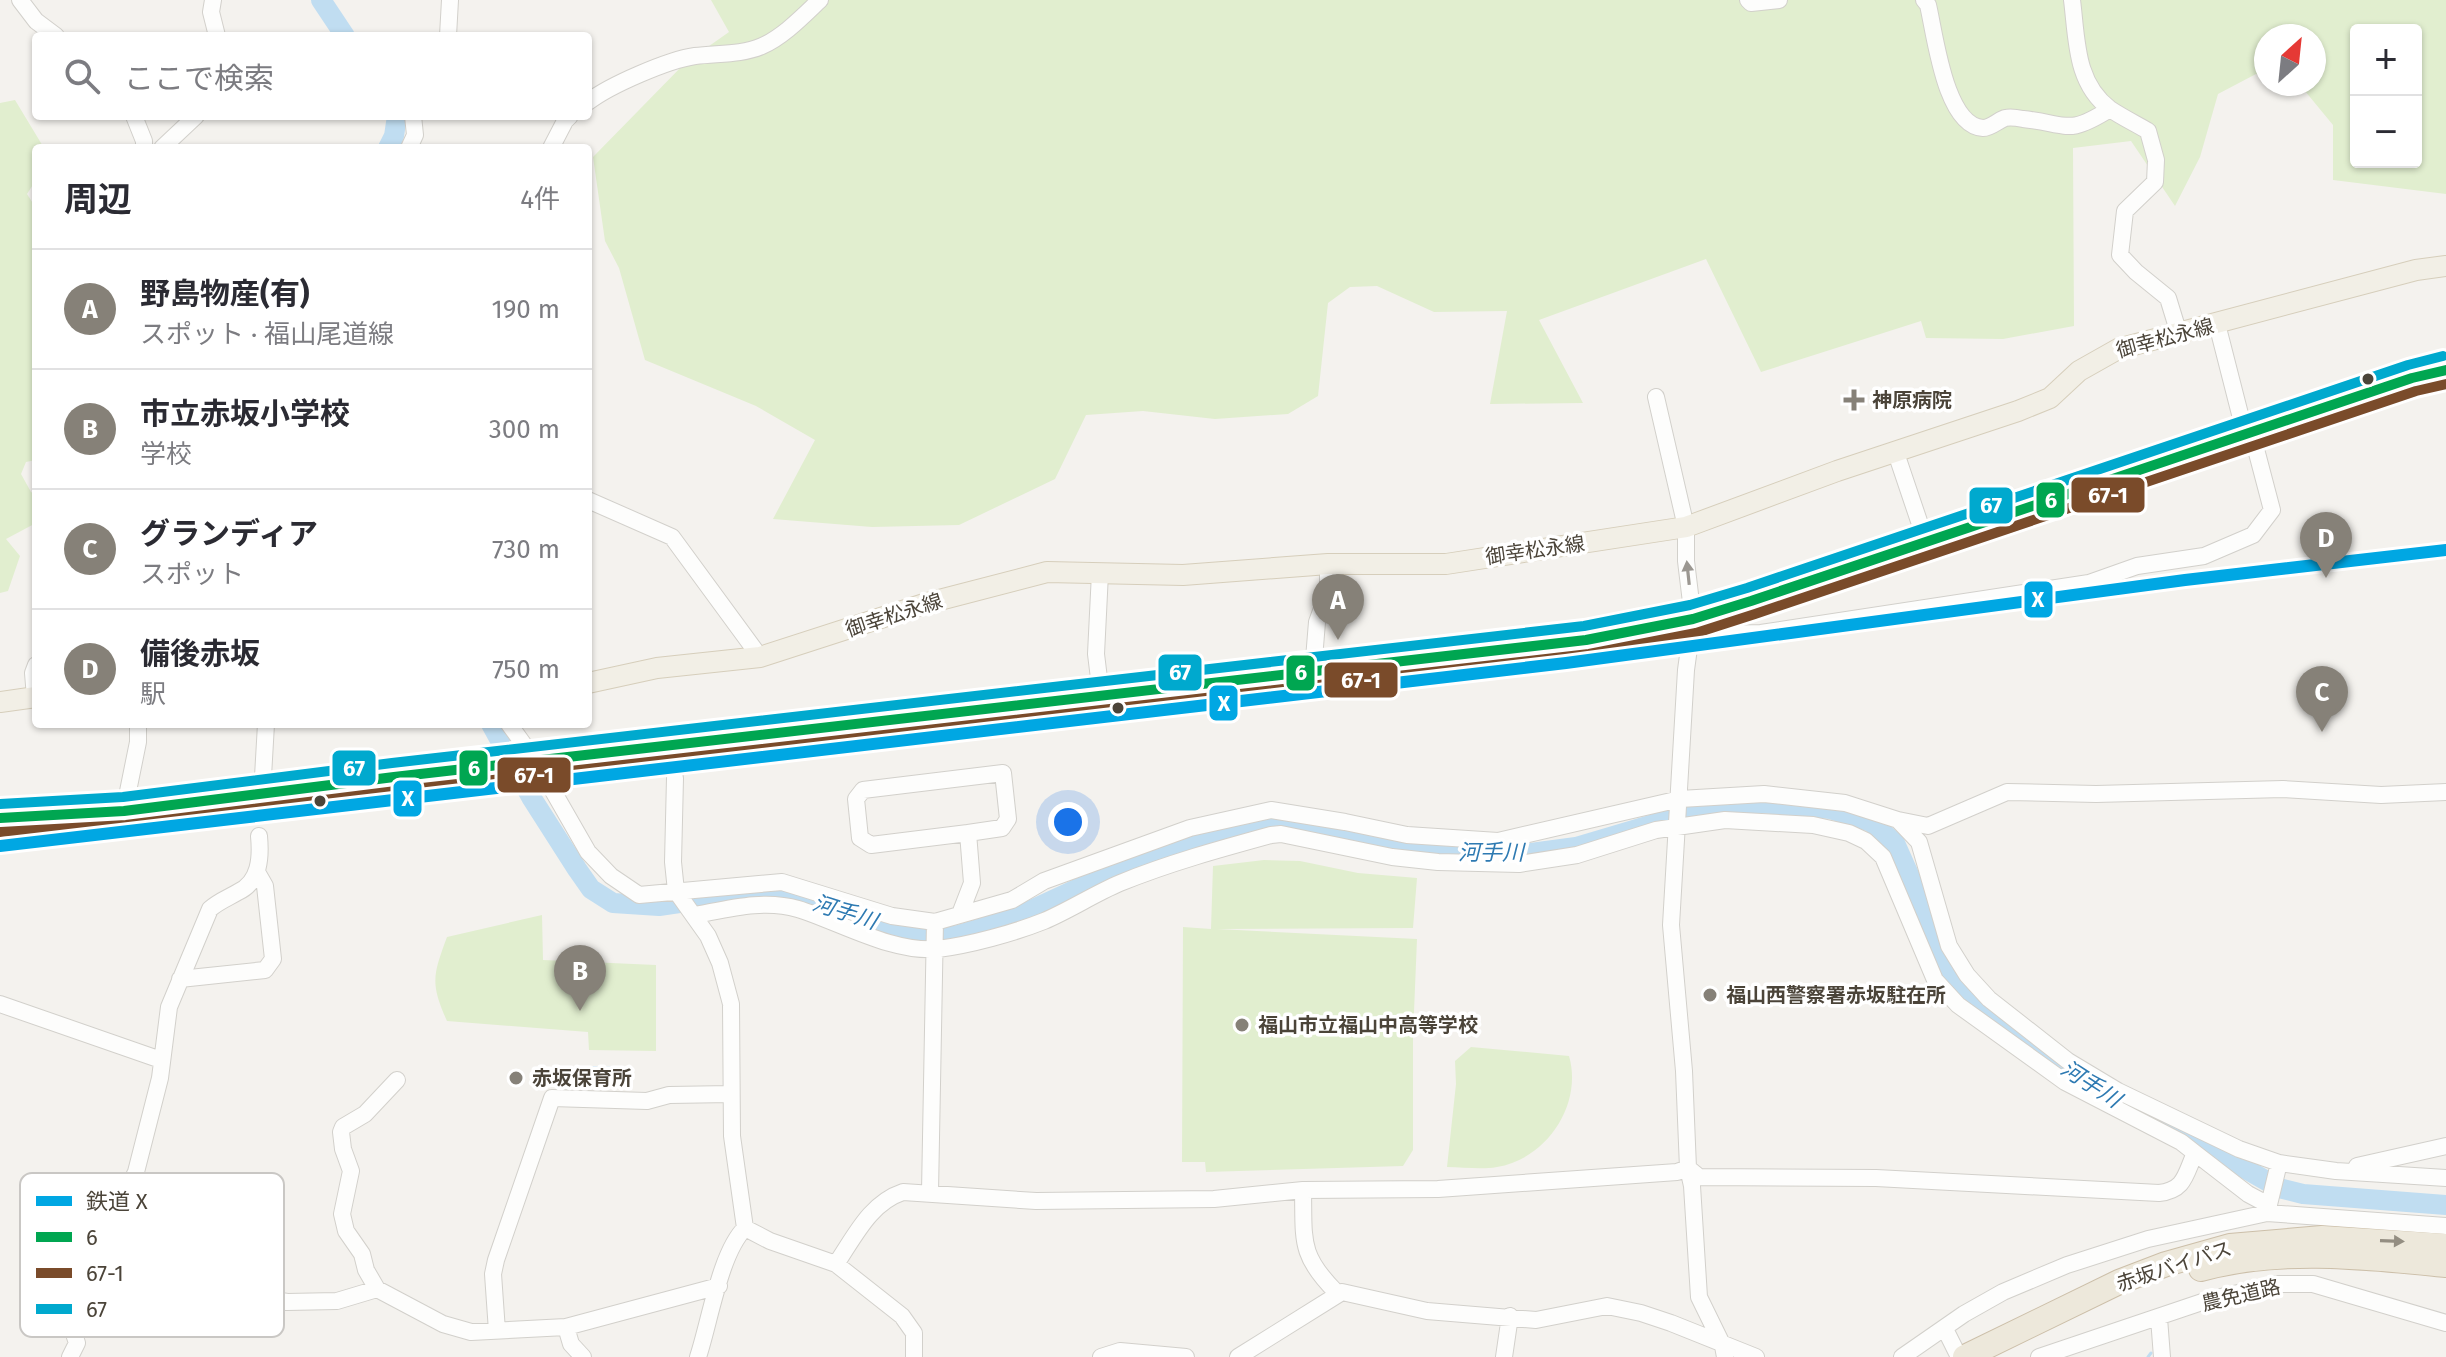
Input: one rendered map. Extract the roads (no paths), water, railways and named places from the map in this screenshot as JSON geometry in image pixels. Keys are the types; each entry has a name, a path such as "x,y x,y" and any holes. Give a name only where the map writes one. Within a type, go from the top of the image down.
{"highway":[{"name":"赤坂バイパス","path":"1979,1357 2119,1282 2166,1264 2230,1246 2322,1238 2446,1246"},
{"name":"赤坂バイパス","path":"1962,1357 2140,1287 2217,1265 2264,1257 2332,1255 2446,1265"}],"main road":[{"name":"御幸松永線","path":"592,682 657,668 760,657 924,604 1047,572 1183,575 1328,564 1446,564 1686,527 2050,398 2079,371 2118,349 2416,270 2446,266"},
{"path":"0,818 124,811 1692,627 1926,542 2412,378 2446,370"},
{"path":"0,702 32,698"}],"street":[{"path":"20,0 36,21 51,32"},
{"path":"213,0 211,12 216,32"},
{"path":"448,32 450,0"},
{"path":"592,100 647,72 692,56 733,53 758,47 769,42 820,0"},
{"path":"1748,0 1751,3 1779,0"},
{"path":"1924,0 1928,5 1945,82 1954,105 1963,118 1976,126 1987,128 2007,117 2075,127 2110,109"},
{"path":"2072,0 2080,68 2087,82 2110,109 2148,131 2156,160 2155,182 2125,211 2120,255 2168,298 2179,334"},
{"path":"136,120 144,144"},
{"path":"166,144 192,120"},
{"path":"411,144 415,135 413,120"},
{"path":"553,144 568,120"},
{"path":"1692,627 1761,633 2074,586 2137,566 2204,556 2253,535 2272,510 2252,434 2242,422 2217,324"},
{"path":"1656,397 1686,527 1692,627 1671,925 1684,1071 1688,1168 1692,1186 1699,1297 1724,1351"},
{"path":"1896,453 1926,542"},
{"path":"592,502 672,537 760,657"},
{"path":"1313,671 1317,622 1328,592 1328,564"},
{"path":"1100,573 1096,654 1101,695"},
{"path":"124,811 138,728"},
{"path":"262,794 266,728"},
{"path":"511,728 588,852 611,876 639,895 782,882 892,916 935,924 1012,900 1044,881 1190,828 1271,810 1407,835 1498,841 1680,801 1764,794 1845,803 1928,826 2007,792 2096,794 2283,789 2381,795 2446,792"},
{"path":"1003,773 1008,819 1002,828 968,833 871,845 860,838 856,799 863,790 1003,773"},
{"path":"675,778 673,862 678,893 693,912 720,963 731,1004 732,1136 745,1228"},
{"path":"693,912 777,905 797,909 863,935 919,948 936,947 970,942 1043,922 1132,879 1183,860 1271,835 1281,834 1392,857 1438,862 1519,864 1577,855 1679,823 1725,820 1813,825 1849,833 1866,841 1883,857 1935,980 1958,1005 2065,1082 2181,1142 2248,1194 2263,1202 2267,1213"},
{"path":"1898,820 1919,842 1949,946 1967,975 1989,999 2068,1061 2118,1091 2278,1165 2446,1178"},
{"path":"960,914 972,883 968,833"},
{"path":"136,1173 154,1106 169,1007 210,909 243,890 257,872 261,852 259,836"},
{"path":"180,979 265,970 269,967 273,959 265,886 257,872"},
{"path":"930,1192 935,924"},
{"path":"0,1004 161,1060"},
{"path":"397,1080 365,1114 343,1127 341,1132 351,1171 342,1214 346,1231 362,1254 377,1289 443,1324 471,1332 566,1327 719,1286"},
{"path":"497,1331 493,1274 496,1260 552,1098 647,1101 669,1095 731,1094"},
{"path":"2336,1171 2446,1146"},
{"path":"1688,1168 1699,1177 1876,1178 2159,1193 2179,1187 2195,1153"},
{"path":"2267,1213 2278,1165"},
{"path":"836,1264 874,1208 886,1198 903,1192 1036,1201 1214,1199 1303,1190 1438,1189 1677,1172 1688,1168"},
{"path":"1303,1190 1307,1254 1316,1272 1337,1293"},
{"path":"1902,1357 1964,1314 2003,1292 2067,1265 2148,1239 2267,1213 2446,1226"},
{"path":"745,1228 770,1241 836,1264 902,1316 914,1333 914,1357"},
{"path":"698,1357 733,1239 745,1228"},
{"name":"農免道路","path":"2039,1357 2208,1300 2277,1284 2313,1284 2446,1323"},
{"path":"284,1302 337,1301 377,1289"},
{"path":"1238,1357 1337,1293 1364,1295 1427,1311 1536,1320 1607,1306 1671,1323 1724,1351 1756,1357"},
{"path":"1504,1357 1510,1316"},
{"path":"2159,1318 2162,1357"},
{"path":"566,1327 571,1344 583,1357"},
{"path":"1945,1329 1962,1357"},
{"path":"70,1357 77,1343 75,1337"},
{"path":"1101,1357 1120,1351 1182,1357"}],"water":[{"path":"590,1066 632,1067 632,1085 590,1084"}],"waterway":[{"name":"河手川","path":"321,0 342,32"},
{"name":"河手川","path":"390,144 396,120"},
{"name":"河手川","path":"493,728 531,797 577,869 591,889 613,903 659,906 754,892 784,893 817,902 881,927 925,938 958,935 1014,918 1124,867 1238,832 1277,827 1420,851 1499,857 1576,847 1704,809 1761,803 1830,809 1871,822 1895,843 1920,899 1934,948 1961,995 2003,1029 2117,1101"},
{"name":"河手川","path":"2153,1119 2279,1188 2303,1194 2446,1205"},
{"path":"2148,1357 2151,1353"}],"rail line":[{"name":"X","path":"0,846 1566,663 2185,580 2446,550"}],"place":[{"name":"神原病院","path":"1854,400"},
{"name":"備後赤坂","path":"2326,578"},
{"name":"野島物産(有)","path":"1338,640"},
{"name":"グランディア","path":"2322,732"},
{"name":"福山西警察署赤坂駐在所","path":"1710,995"},
{"name":"市立赤坂小学校","path":"580,1011"},
{"name":"福山市立福山中高等学校","path":"1242,1025"},
{"name":"赤坂保育所","path":"516,1078"}]}
